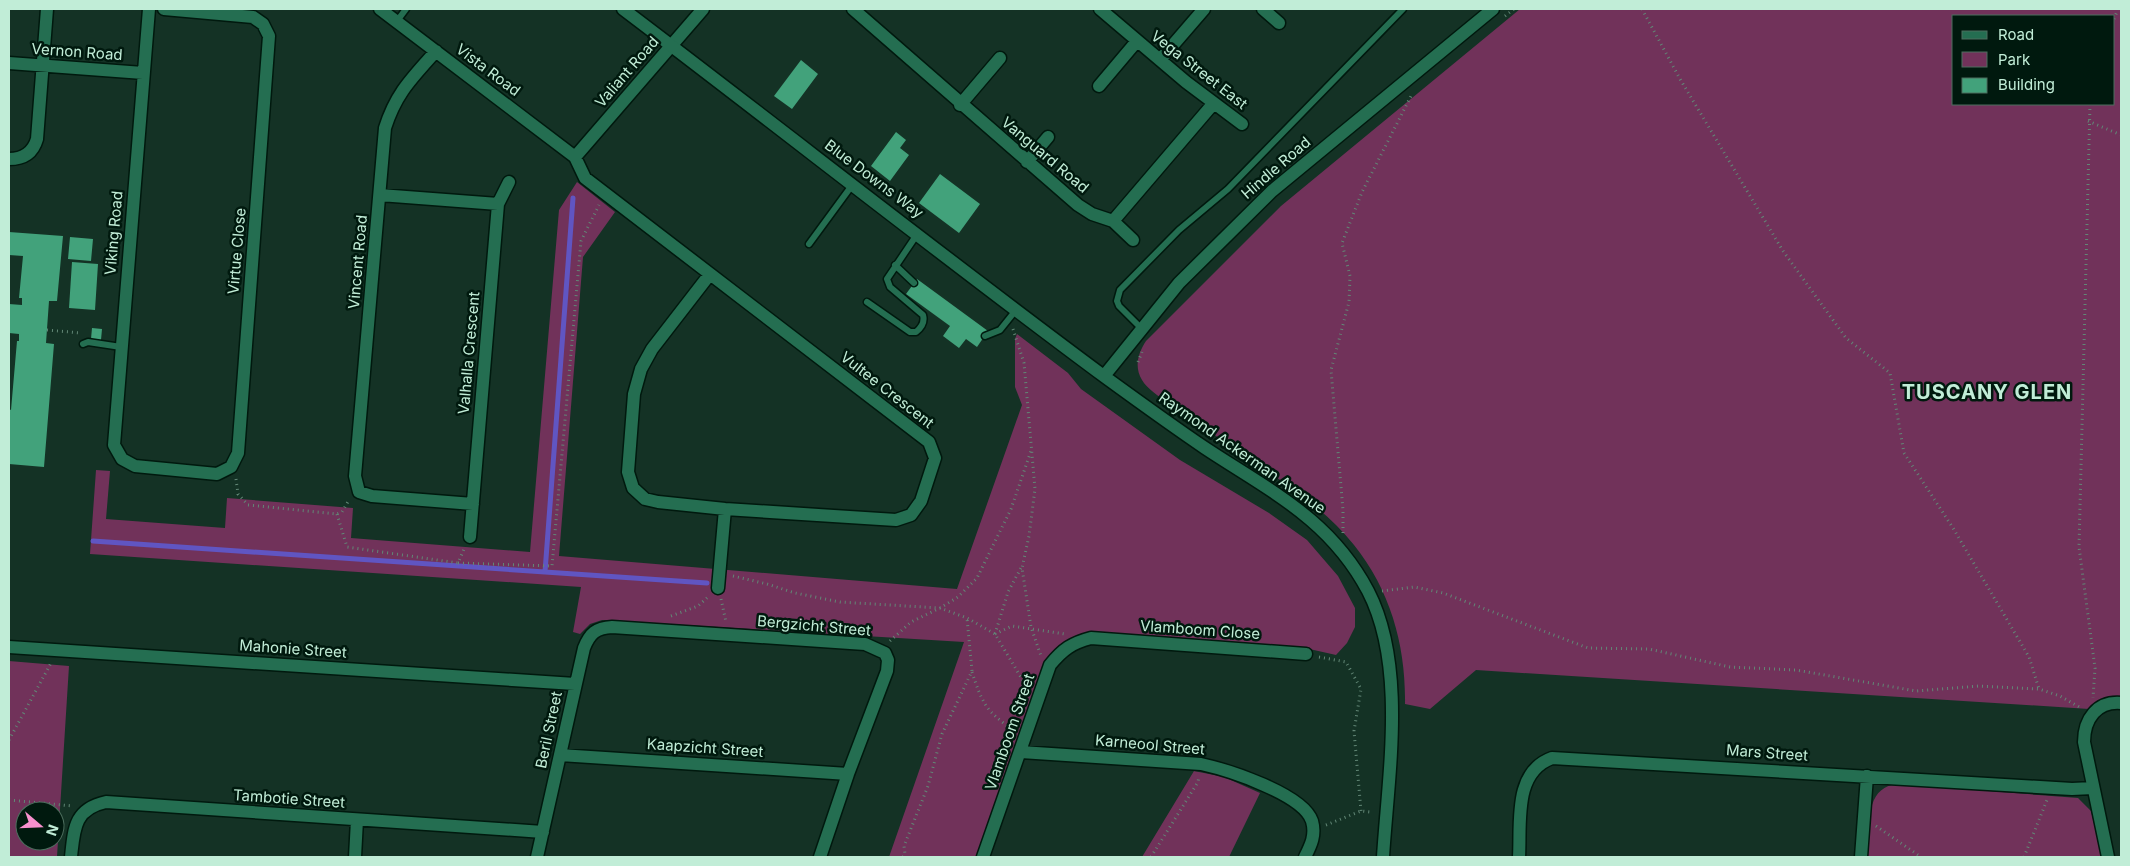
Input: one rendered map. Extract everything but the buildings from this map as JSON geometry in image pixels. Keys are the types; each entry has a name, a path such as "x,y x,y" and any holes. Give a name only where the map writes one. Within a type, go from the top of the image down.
{"street":[{"path":"9,159 26,156 35,146 47,9"},
{"name":"Viking Road","path":"149,9 114,445 122,458 135,466 217,474 231,467"},
{"name":"Virtue Close","path":"164,9 253,17 263,24 269,36 238,453 231,467"},
{"name":"Vista Road","path":"380,9 575,156"},
{"name":"Blue Downs Way","path":"623,9 1104,376"},
{"name":"Valiant Road","path":"575,156 704,9"},
{"name":"Vanguard Road","path":"852,9 1027,162 1083,208 1102,219 1113,221 1133,240"},
{"name":"Vega Street East","path":"1100,9 1213,104 1242,124"},
{"path":"1160,60 1204,9"},
{"path":"1263,9 1279,23"},
{"name":"Hindle Road","path":"1104,376 1179,283 1272,191 1493,9"},
{"name":"Vega Street East","path":"1100,86 1137,41"},
{"name":"Vincent Road","path":"359,492 356,476 385,128 392,105 402,90 436,51"},
{"path":"960,104 1000,58"},
{"name":"Vernon Road","path":"9,63 143,73"},
{"path":"1113,221 1213,104"},
{"path":"1027,162 1048,137"},
{"name":"Vultee Crescent","path":"575,156 585,178 604,194 710,274 924,439 932,447 935,458 921,501 910,515 896,520 725,509 645,499 633,488 628,472 634,394 641,369 652,350 710,274"},
{"name":"Valhalla Crescent","path":"470,537 498,204 509,182"},
{"path":"380,195 498,204"},
{"name":"Raymond Ackerman Avenue","path":"1104,376 1203,446 1302,511 1324,530 1343,551 1369,593 1389,655 1392,692 1383,857"},
{"path":"359,492 372,496 473,504"},
{"path":"718,588 725,509"},
{"name":"Bergzicht Street","path":"612,627 865,644 885,653 888,660 887,671 848,774 820,857"},
{"name":"Beril Street","path":"537,857 584,648 589,636 599,628 612,627"},
{"name":"Vlamboom Close","path":"1091,638 1306,654"},
{"name":"Vlamboom Street","path":"983,857 1050,665 1062,650 1074,642 1091,638"},
{"name":"Mahonie Street","path":"9,647 575,684"},
{"path":"2108,857 2084,742 2085,727 2092,714 2108,704 2121,703"},
{"name":"Karneool Street","path":"1021,752 1202,764 1220,768 1294,800 1305,809 1313,829"},
{"name":"Kaapzicht Street","path":"560,755 848,774"},
{"name":"Mars Street","path":"1519,857 1523,793 1526,778 1536,766 1552,758 2093,788"},
{"path":"1861,857 1866,776"},
{"name":"Tambotie Street","path":"84,811 96,804 106,802 543,832"},
{"path":"71,857 77,822 84,811"},
{"path":"355,857 357,820"},
{"path":"1305,857 1313,840 1313,829"}],"lane":[{"path":"397,21 406,9"},
{"path":"1142,329 1119,306 1117,301 1120,290 1179,230 1228,189 1403,9"},
{"path":"809,244 853,184"},
{"path":"867,302 910,332 916,332 920,328 924,320 923,315 888,283 889,274 918,234"},
{"path":"895,265 914,283"},
{"path":"985,336 1000,330 1017,309"},
{"path":"83,344 88,342 121,347"}],"path":[{"path":"1642,9 1680,79 1783,251 1846,338 1890,373 1904,453 1953,528 2029,657 2039,689"},
{"path":"1343,551 1343,510 1332,370 1349,302 1350,276 1342,243 1362,192 1411,95 1404,100"},
{"path":"1369,593 1414,587 1443,593 1588,648 1649,649 1730,667 1796,670 1916,691 1979,686 2039,689 2060,696 2092,714 2095,668 2079,548 2090,105"},
{"path":"2088,121 2121,135"},
{"path":"337,514 347,547 458,563 552,566 581,241 604,194"},
{"path":"995,634 1008,592 1022,568 1029,536 1035,489 1024,363 1013,328"},
{"path":"47,330 83,333"},
{"path":"1138,362 1144,348"},
{"path":"885,653 890,641 911,622 958,597 977,578 1011,509 1032,448"},
{"path":"231,467 238,485 238,494 248,505 337,514 342,512 350,498 359,492"},
{"path":"458,563 470,537"},
{"path":"1022,568 1031,627 1040,655 1050,665"},
{"path":"720,573 795,593 840,602 940,608 967,618 995,634 1037,702"},
{"path":"670,617 698,606 718,588 728,635"},
{"path":"967,618 972,671 981,701 996,718 1026,738"},
{"path":"995,634 1012,626 1031,627 1091,638"},
{"path":"9,740 51,666 54,650"},
{"path":"1306,654 1346,662 1361,689 1354,730 1361,811"},
{"path":"903,857 905,854 904,846 928,786 942,734 972,671"},
{"path":"1151,857 1198,782 1202,764"},
{"path":"2024,857 2046,806 2049,787"},
{"path":"9,800 70,805 84,811"},
{"path":"1313,829 1361,811 1370,812"},
{"path":"1864,817 1921,857"}],"green space":[{"path":"1520,9 2121,9 2121,697 2102,699 2089,709 1476,670 1430,709 1405,704 1403,662 1394,620 1378,581 1367,563 1340,529 1308,500 1147,386 1138,370 1139,355 1146,341 1281,206"},
{"path":"577,182 615,212 583,257 559,556 957,589 1022,405 1015,387 1015,339 1017,334 1068,373 1081,389 1180,460 1269,513 1307,540 1338,576 1355,608 1355,627 1347,643 1336,655 1305,648 1091,632 1074,637 1055,649 1041,670 976,857 889,857 964,642 602,620 590,624 580,634 573,632 581,587 90,554 96,470 110,471 106,519 225,528 227,498 353,508 351,538 530,552 559,210"},
{"path":"9,661 69,666 61,801 15,801 15,851 57,851 57,857 9,857"},
{"path":"1194,771 1224,777 1260,793 1229,857 1142,857"},
{"path":"1898,784 2078,798 2091,811 2102,857 1868,857 1869,823 1873,801 1887,787"}],"waterway":[{"path":"545,572 573,198"},
{"path":"93,541 707,583"}],"district":[{"name":"TUSCANY GLEN","path":"1987,392"}]}
